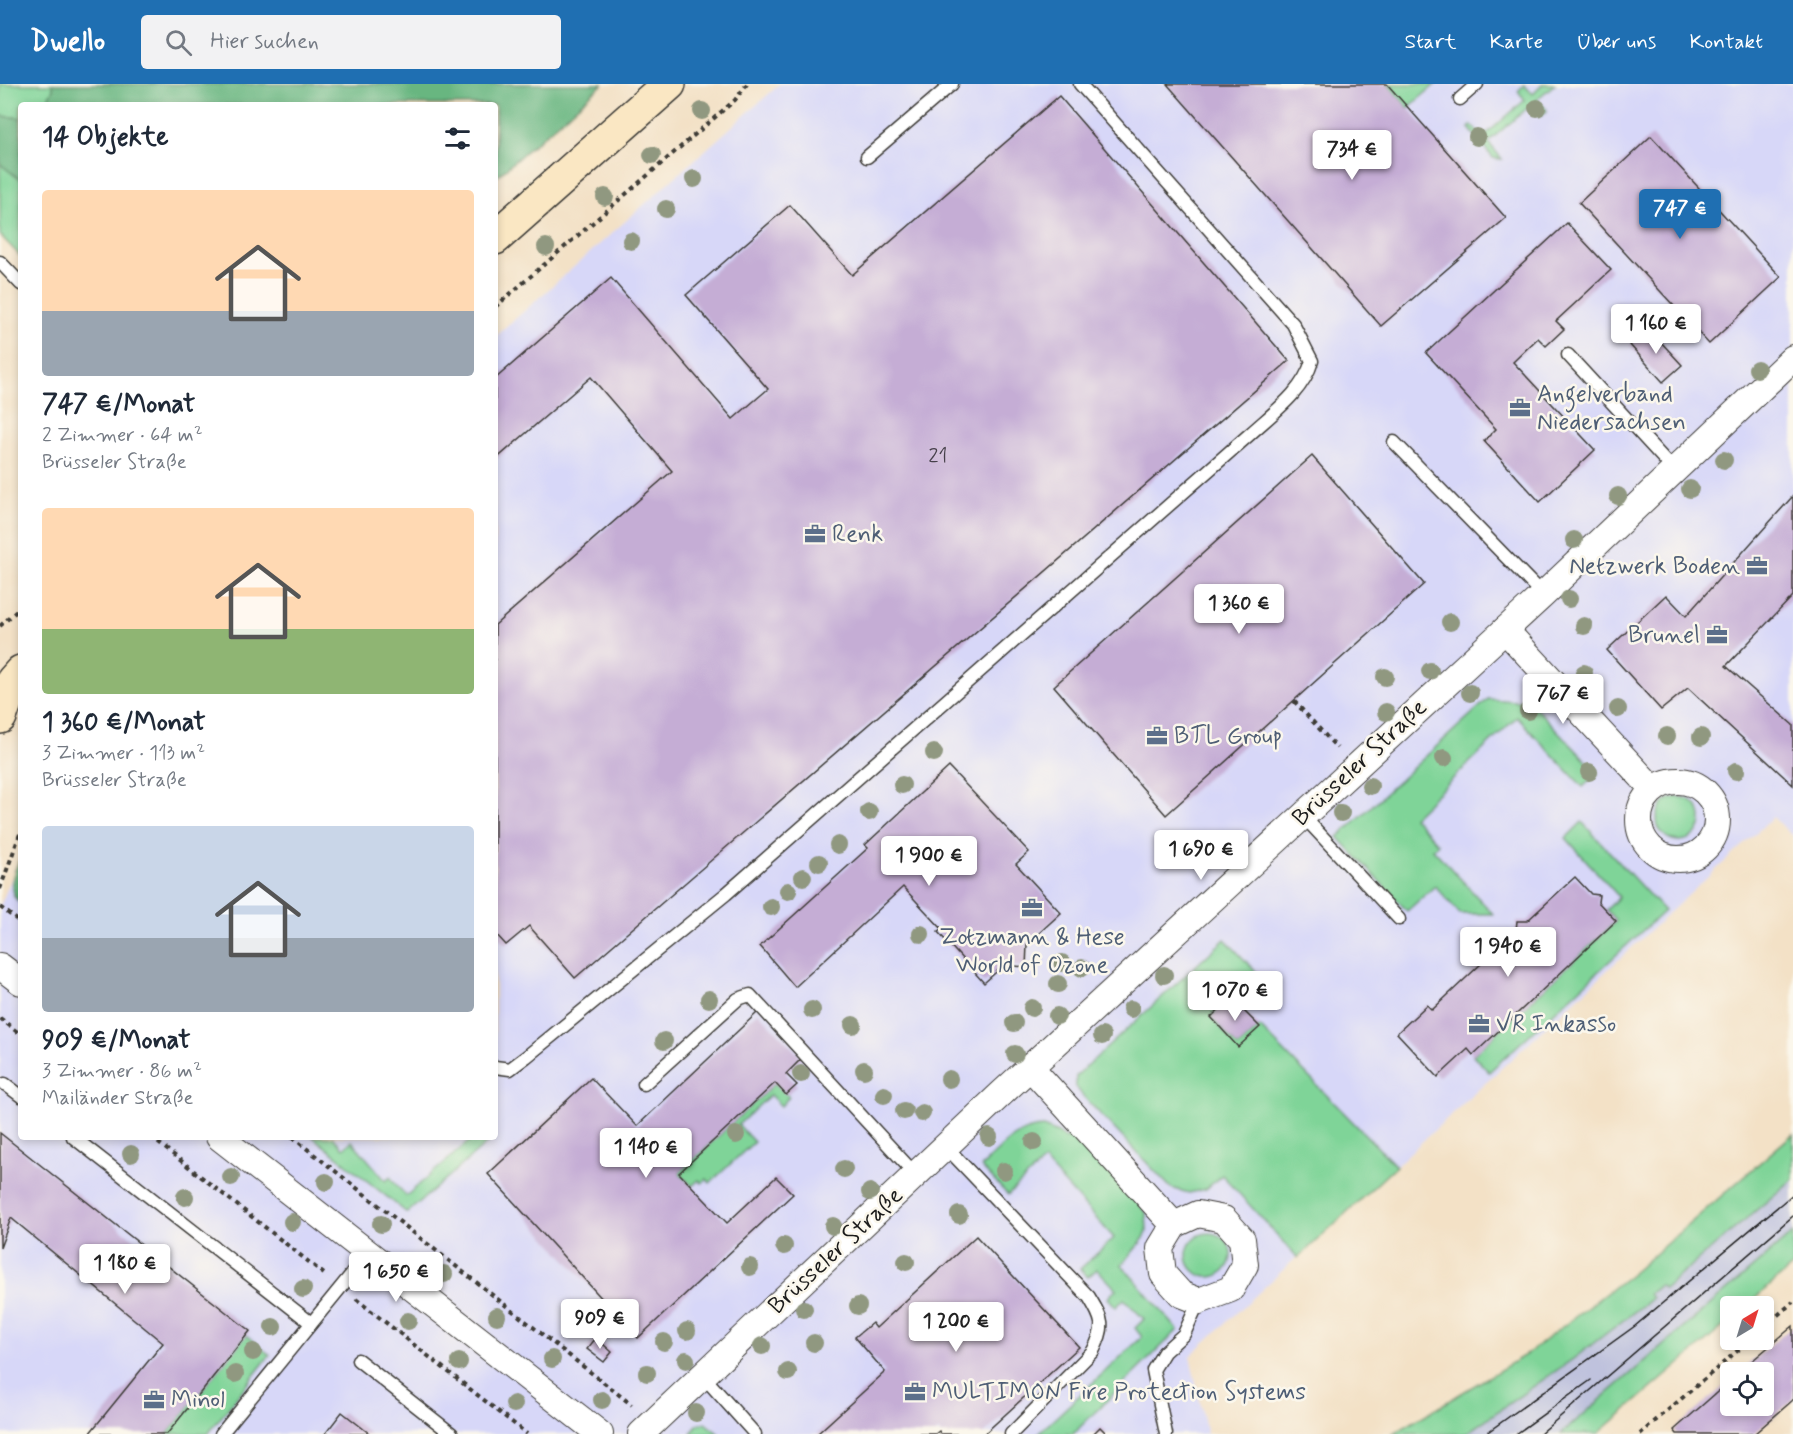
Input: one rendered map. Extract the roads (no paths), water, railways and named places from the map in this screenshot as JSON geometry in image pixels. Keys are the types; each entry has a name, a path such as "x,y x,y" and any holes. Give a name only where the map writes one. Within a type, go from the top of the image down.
{"main road":[{"path":"498,235 669,84"},
{"path":"0,717 12,676"}],"street":[{"name":"Brüsseler Straße","path":"647,1428 946,1147 1544,594 1793,358"},
{"path":"1505,630 1653,789"},
{"path":"0,966 18,980"},
{"path":"1031,1068 1174,1225"},
{"path":"223,1140 600,1434"},
{"path":"1198,1214 1224,1219 1242,1239 1245,1265 1232,1289 1199,1301 1181,1294 1163,1274 1160,1248 1174,1225 1198,1214"}],"lane":[{"path":"867,157 952,84"},
{"path":"498,1067 510,1069 526,1057 726,894 1250,434 1299,388 1308,376 1312,361 1293,324 1080,84"},
{"path":"1460,99 1477,84"},
{"path":"0,262 18,281"},
{"path":"1568,355 1674,471"},
{"path":"1394,442 1544,594"},
{"path":"1303,816 1399,919"},
{"path":"644,1084 738,999 750,995 916,1175"},
{"path":"5,1084 18,1094"},
{"path":"77,1140 311,1323"},
{"path":"946,1147 1089,1297 1102,1317 1102,1335 1093,1351 1011,1434"},
{"path":"221,1434 368,1254"},
{"path":"1166,1434 1153,1370 1164,1352 1184,1334 1199,1301"},
{"path":"358,1360 452,1434"},
{"path":"703,1376 755,1434"}],"tram line":[{"path":"1485,1434 1635,1326 1793,1194"},
{"path":"1540,1434 1793,1216"},
{"path":"1516,1434 1591,1380"}],"place":[{"name":"Angelverband Niedersachsen","path":"1520,408"},
{"name":"Renk","path":"815,534"},
{"name":"Netzwerk Boden","path":"1757,566"},
{"name":"Brunel","path":"1717,635"},
{"name":"BTL Group","path":"1157,736"},
{"name":"Zotzmann & Hese World of Ozone","path":"1032,908"},
{"name":"VR Inkasso","path":"1479,1024"},
{"name":"MULTIMON Fire Protection Systems","path":"915,1392"},
{"name":"Minol","path":"154,1400"}]}
